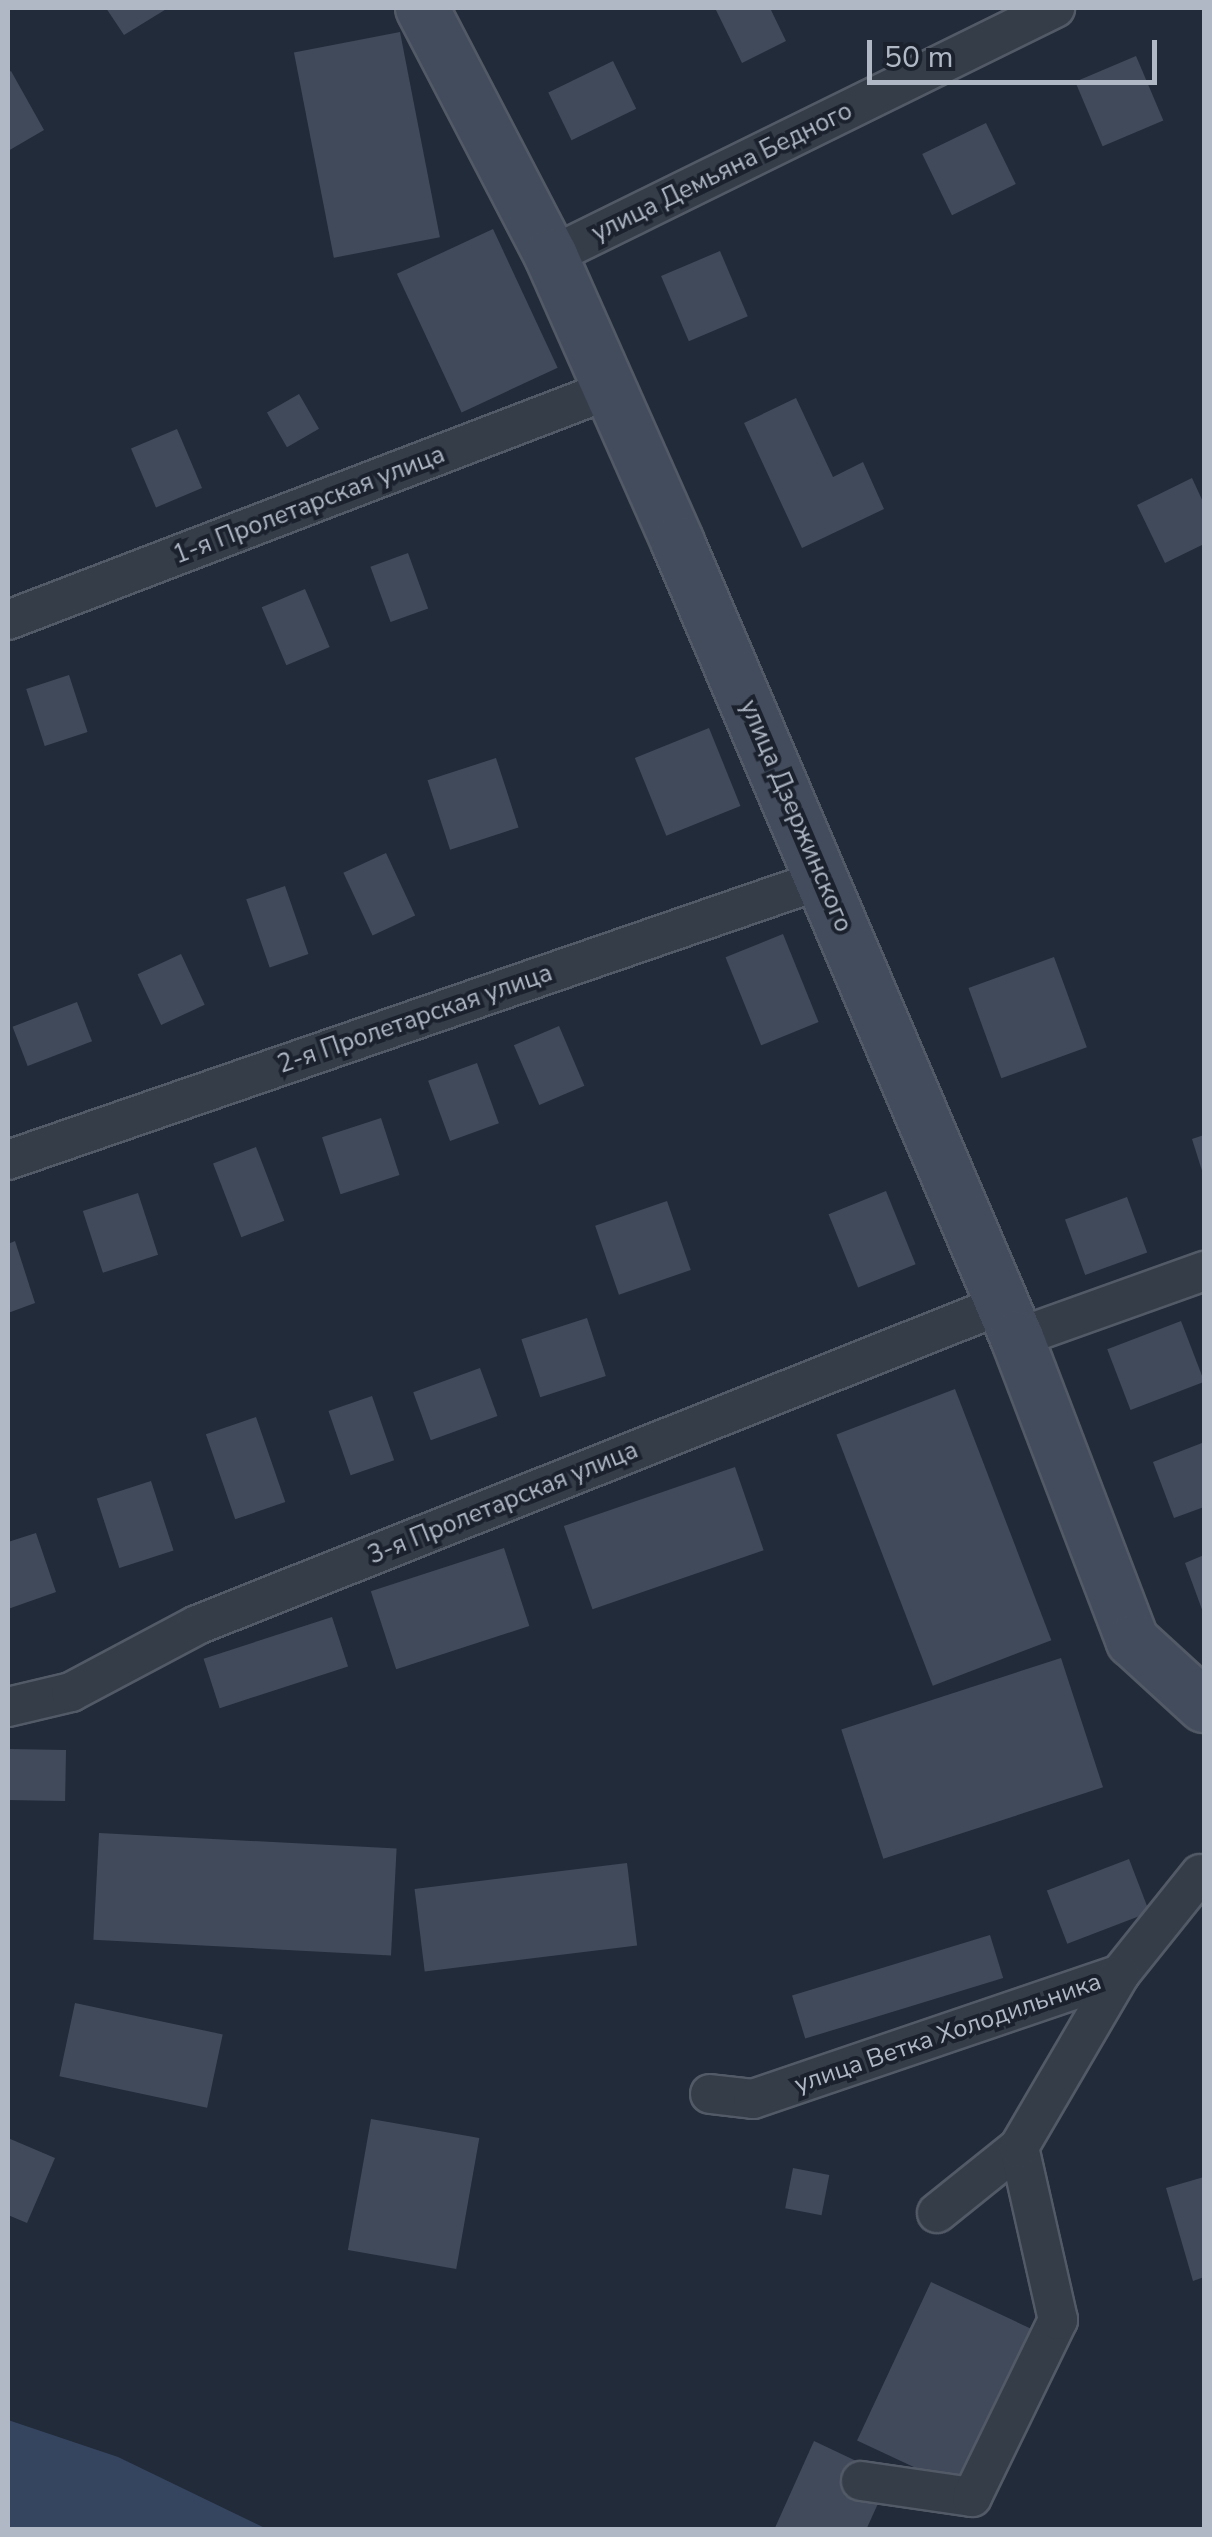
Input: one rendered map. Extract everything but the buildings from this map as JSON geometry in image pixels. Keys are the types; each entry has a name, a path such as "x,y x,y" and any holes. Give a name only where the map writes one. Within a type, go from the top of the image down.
{"street":[{"name":"улица Дзержинского","path":"422,8 552,256 1010,1321 1134,1641 1204,1706"},
{"name":"улица Демьяна Бедного","path":"552,256 1054,8"},
{"name":"1-я Пролетарская улица","path":"8,620 610,390"},
{"name":"2-я Пролетарская улица","path":"8,1160 822,879"},
{"name":"3-я Пролетарская улица","path":"8,1707 72,1692 197,1625 1010,1321 1204,1271"},
{"name":"улица Ветка Холодильника","path":"710,2094 753,2099 1120,1974 1203,1880"},
{"path":"938,2213 1019,2147 1120,1974"},
{"path":"860,2481 972,2498 1058,2320 1019,2147"}],"water":[{"path":"8,2420 118,2457 267,2529 8,2529"}]}
